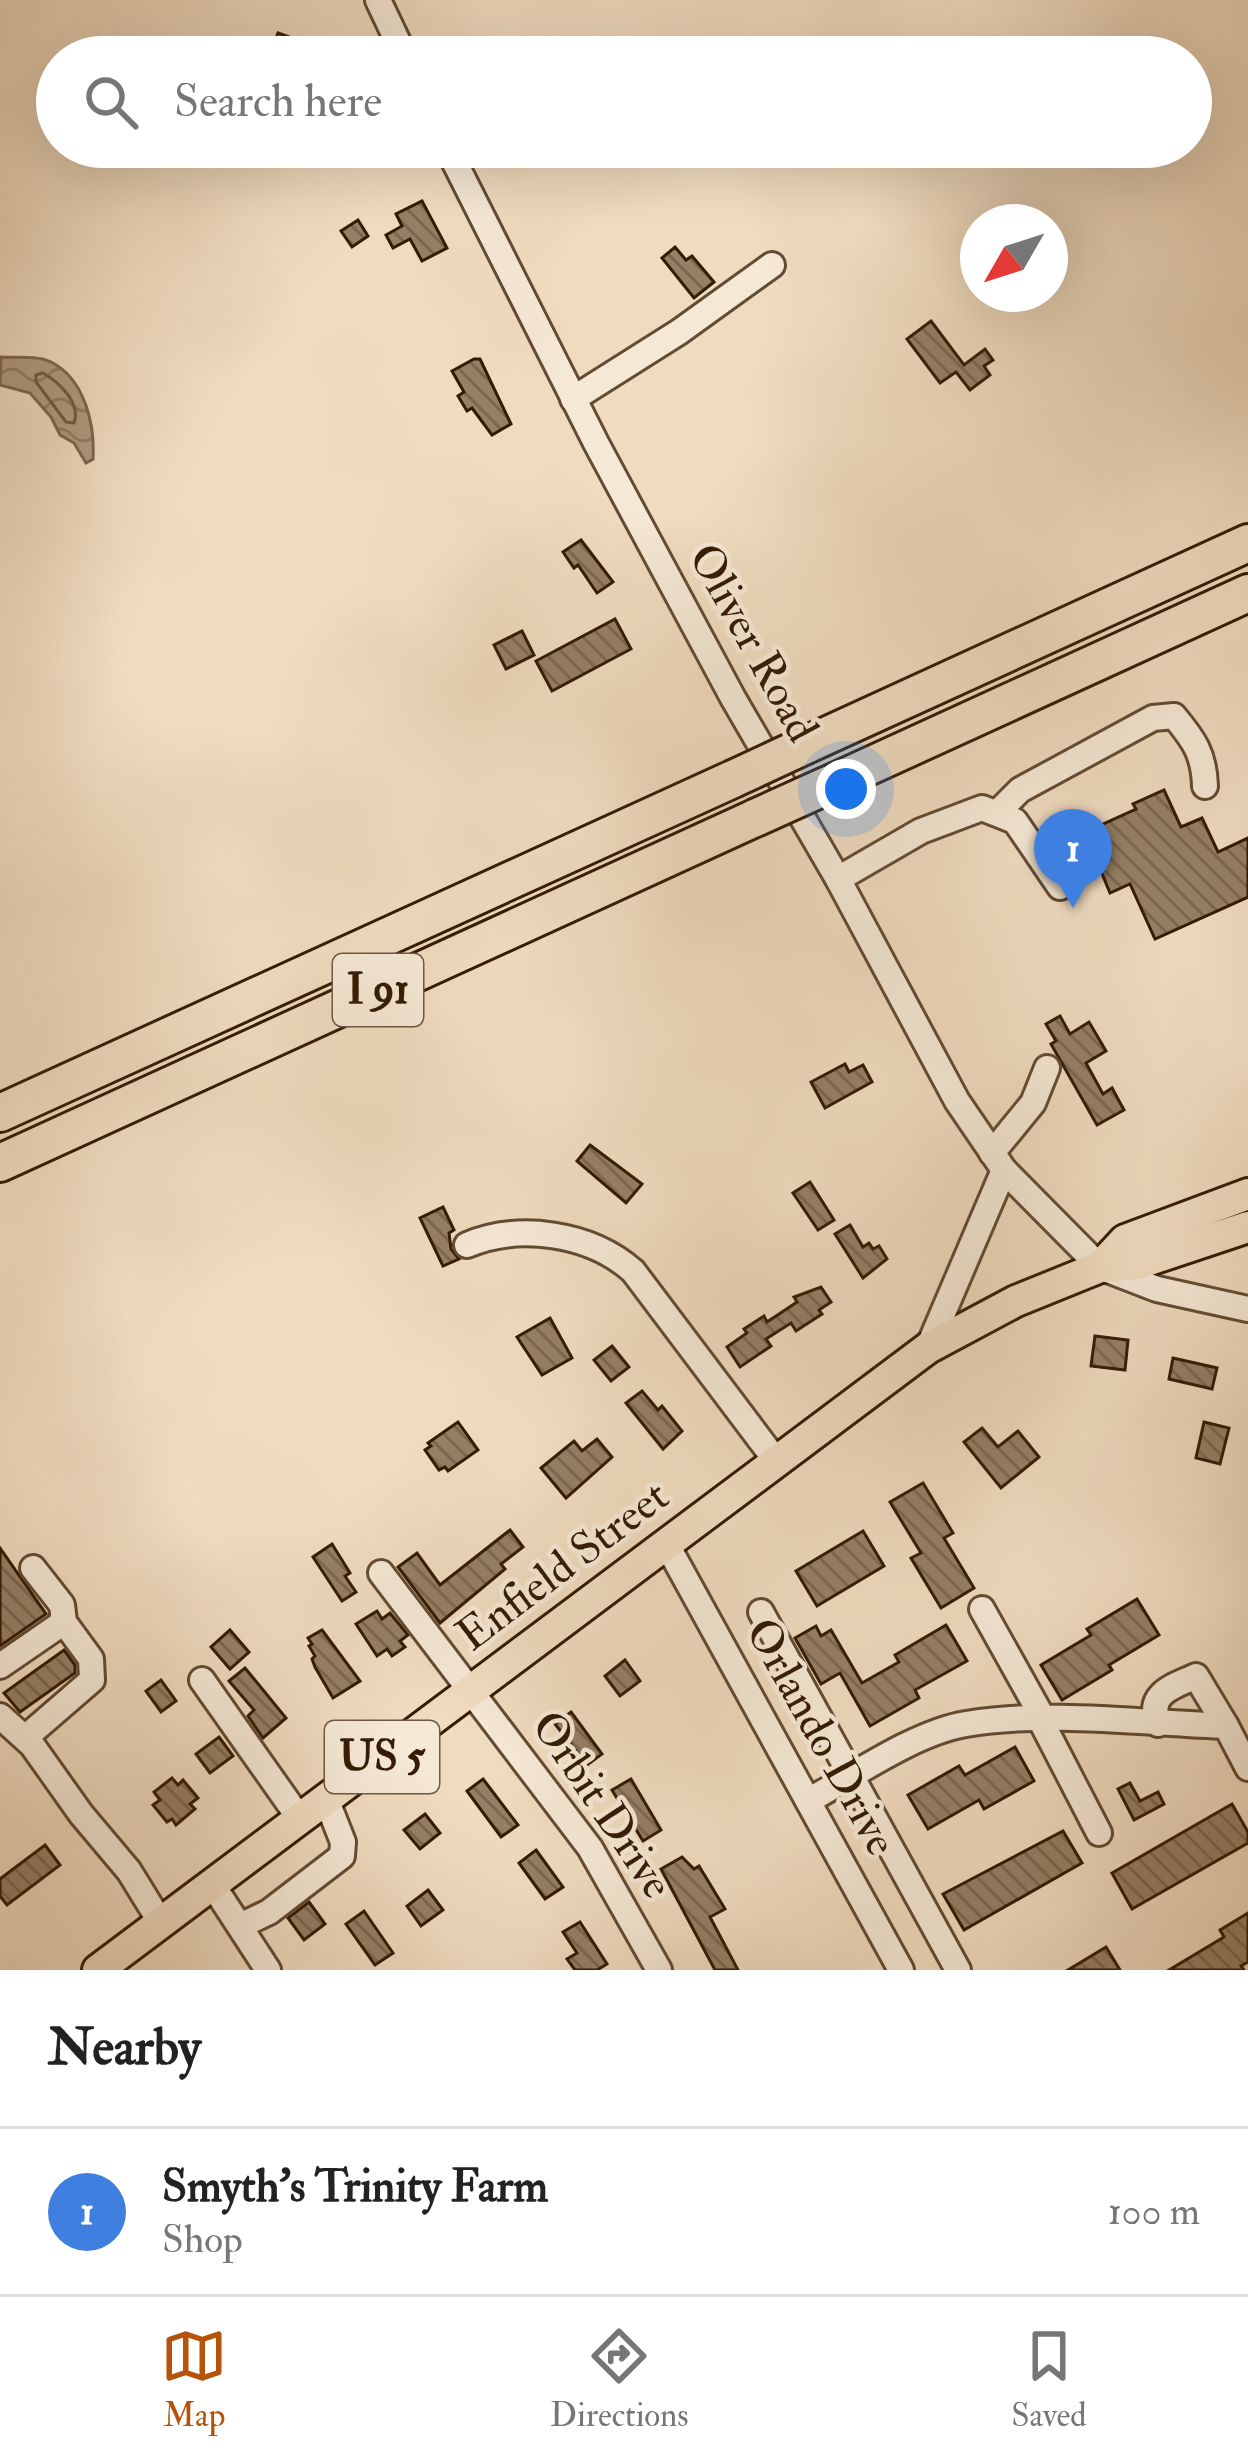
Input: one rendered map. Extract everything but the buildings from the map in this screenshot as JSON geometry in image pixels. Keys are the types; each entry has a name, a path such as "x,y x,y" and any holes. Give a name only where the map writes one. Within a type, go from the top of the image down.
{"highway":[{"name":"I 91","path":"0,1113 1248,543"},
{"name":"I 91","path":"0,1163 1248,593"}],"main road":[{"name":"US 5","path":"1100,1268 1125,1240 1248,1194"},
{"name":"US 5","path":"1100,1268 1137,1264 1248,1227"},
{"name":"Enfield Street","path":"98,1970 928,1348 1016,1301 1100,1268"}],"street":[{"path":"378,0 395,36"},
{"name":"Oliver Road","path":"458,168 573,399 957,1101 998,1161 1048,1219 1100,1268"},
{"path":"573,399 679,332 772,265"},
{"path":"997,813 1020,790 1153,718 1174,716 1195,741 1204,759 1204,786"},
{"path":"838,879 921,831 982,808 1015,821 1060,887"},
{"path":"928,1348 998,1161 1033,1103 1047,1068"},
{"path":"467,1245 492,1234 524,1232 574,1241 616,1256 633,1270 777,1462"},
{"path":"1100,1268 1157,1288 1248,1309"},
{"name":"Orlando Drive","path":"667,1545 901,1970"},
{"path":"25,1738 92,1680 91,1659 64,1622 62,1605 33,1568"},
{"name":"Orbit Drive","path":"381,1573 590,1848 659,1970"},
{"path":"982,1609 1099,1833"},
{"path":"761,1612 958,1970"},
{"path":"0,1666 64,1622"},
{"path":"1158,1724 1153,1705 1158,1695 1196,1676 1248,1768"},
{"path":"202,1680 300,1819"},
{"path":"0,1716 25,1738 129,1871 161,1923"},
{"path":"808,1801 917,1742 963,1724 1042,1720 1226,1726"},
{"path":"242,1925 269,1912 342,1856 343,1842 326,1799"},
{"path":"212,1885 268,1970"}],"water":[{"path":"1,357 45,360 63,370 86,404 93,459 86,463 30,393 0,385"}],"place":[{"name":"Smyth's Trinity Farm","path":"1073,908"}]}
